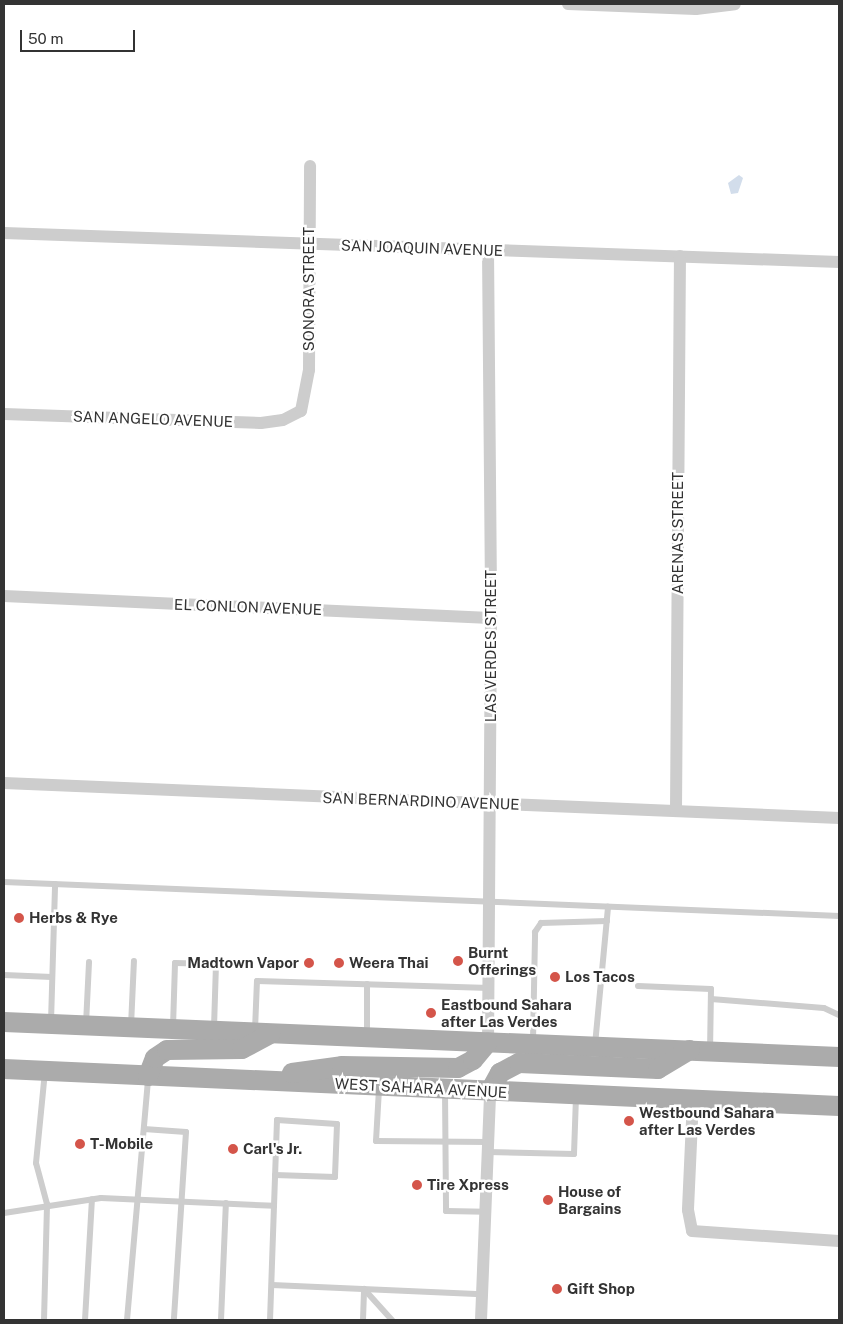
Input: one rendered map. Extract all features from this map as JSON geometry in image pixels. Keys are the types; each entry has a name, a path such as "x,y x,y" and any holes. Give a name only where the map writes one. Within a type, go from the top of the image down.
{"main road":[{"path":"4,1022 839,1057"},
{"path":"148,1076 155,1058 167,1050 242,1049 263,1032"},
{"path":"238,1080 342,1066 458,1068 473,1060 488,1042"},
{"path":"490,1091 500,1073 519,1063 658,1069 690,1050"},
{"name":"WEST SAHARA AVENUE","path":"4,1069 839,1106"}],"street":[{"path":"568,4 711,6 734,4"},
{"name":"SONORA STREET","path":"301,411 309,370 310,166"},
{"name":"SAN JOAQUIN AVENUE","path":"4,233 839,262"},
{"name":"LAS VERDES STREET","path":"488,250 492,618 488,1042"},
{"name":"ARENAS STREET","path":"676,811 680,256"},
{"name":"SAN ANGELO AVENUE","path":"4,414 261,423 282,420 301,411"},
{"name":"EL CONLON AVENUE","path":"4,596 492,618"},
{"name":"SAN BERNARDINO AVENUE","path":"4,783 839,818"},
{"path":"481,1320 490,1091"},
{"path":"693,1099 688,1210 692,1231 839,1241"}],"lane":[{"path":"4,882 839,916"},
{"path":"51,1024 56,884"},
{"path":"595,1046 608,907"},
{"path":"532,1044 535,932 541,923 607,921"},
{"path":"131,1027 134,960"},
{"path":"86,1025 89,962"},
{"path":"173,1028 175,963 216,964 214,1030"},
{"path":"4,975 52,976"},
{"path":"263,1032 256,981 490,988"},
{"path":"367,984 367,1037"},
{"path":"638,986 711,989 710,1051"},
{"path":"711,999 824,1008 839,1015"},
{"path":"44,1320 47,1204 36,1163 45,1071"},
{"path":"128,1320 136,1198 148,1076"},
{"path":"379,1086 376,1141 447,1142 574,1154 576,1095"},
{"path":"445,1089 447,1142 446,1211 485,1212"},
{"path":"270,1320 276,1120 337,1124 335,1177 275,1175"},
{"path":"144,1129 186,1132 180,1200 174,1320"},
{"path":"4,1213 47,1204 92,1199 136,1198 274,1206"},
{"path":"85,1320 92,1199"},
{"path":"222,1320 226,1203"},
{"path":"272,1285 482,1294"},
{"path":"363,1320 364,1289"},
{"path":"364,1289 392,1320"}],"water":[{"path":"739,175 743,178 738,193 731,194 728,183"}],"place":[{"name":"Herbs & Rye","path":"19,918"},
{"name":"Burnt Offerings","path":"458,961"},
{"name":"Madtown Vapor","path":"309,963"},
{"name":"Weera Thai","path":"339,963"},
{"name":"Los Tacos","path":"555,977"},
{"name":"Eastbound Sahara after Las Verdes","path":"431,1013"},
{"name":"Westbound Sahara after Las Verdes","path":"629,1121"},
{"name":"T-Mobile","path":"80,1144"},
{"name":"Carl's Jr.","path":"233,1149"},
{"name":"Tire Xpress","path":"417,1185"},
{"name":"House of Bargains","path":"548,1200"},
{"name":"Gift Shop","path":"557,1289"}]}
